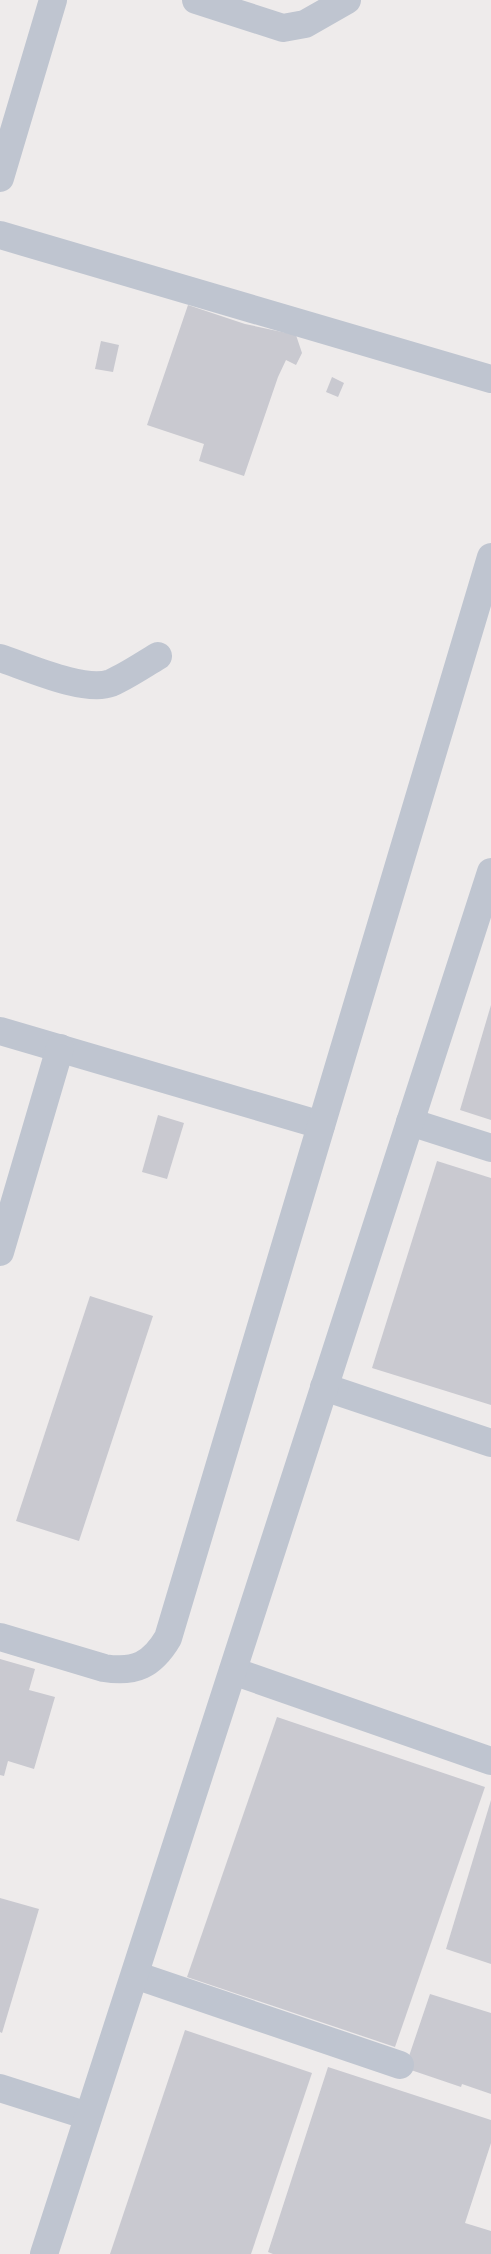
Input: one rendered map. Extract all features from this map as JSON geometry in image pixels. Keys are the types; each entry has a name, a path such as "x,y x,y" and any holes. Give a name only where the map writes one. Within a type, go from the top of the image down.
{"street":[{"path":"2,161 53,0"},
{"path":"196,0 272,25 288,28 305,24 348,0"},
{"path":"0,236 491,379"},
{"path":"0,1637 104,1668 119,1670 135,1668 149,1661 160,1651 168,1638 491,557"},
{"path":"0,658 78,684 94,686 110,683 158,656"},
{"path":"44,2254 491,872"},
{"path":"0,1031 321,1125"},
{"path":"0,1252 60,1048"},
{"path":"410,1122 491,1148"},
{"path":"324,1387 491,1442"},
{"path":"233,1672 491,1761"},
{"path":"135,1975 400,2064"},
{"path":"0,2088 88,2116"}],"building":[{"path":"188,305 245,324 296,335 302,353 296,365 286,360 278,377 244,476 199,461 204,444 147,425"},
{"path":"101,341 119,345 113,372 95,369"},
{"path":"332,377 344,383 338,397 326,392"},
{"path":"491,1005 491,1120 460,1110"},
{"path":"158,1115 184,1123 167,1179 142,1172"},
{"path":"437,1161 491,1178 491,1405 372,1368"},
{"path":"90,1296 153,1316 79,1541 16,1521"},
{"path":"0,1659 35,1669 29,1690 55,1697 34,1769 8,1761 4,1776 0,1775"},
{"path":"277,1717 485,1787 395,2047 187,1977"},
{"path":"491,1800 491,1964 446,1949"},
{"path":"0,1898 39,1909 2,2033 0,2032"},
{"path":"430,1994 491,2013 491,2094 462,2084 461,2087 405,2068"},
{"path":"185,2030 312,2073 251,2254 110,2254"},
{"path":"328,2067 491,2120 491,2143 465,2223 491,2231 491,2254 273,2254 268,2252"}]}
